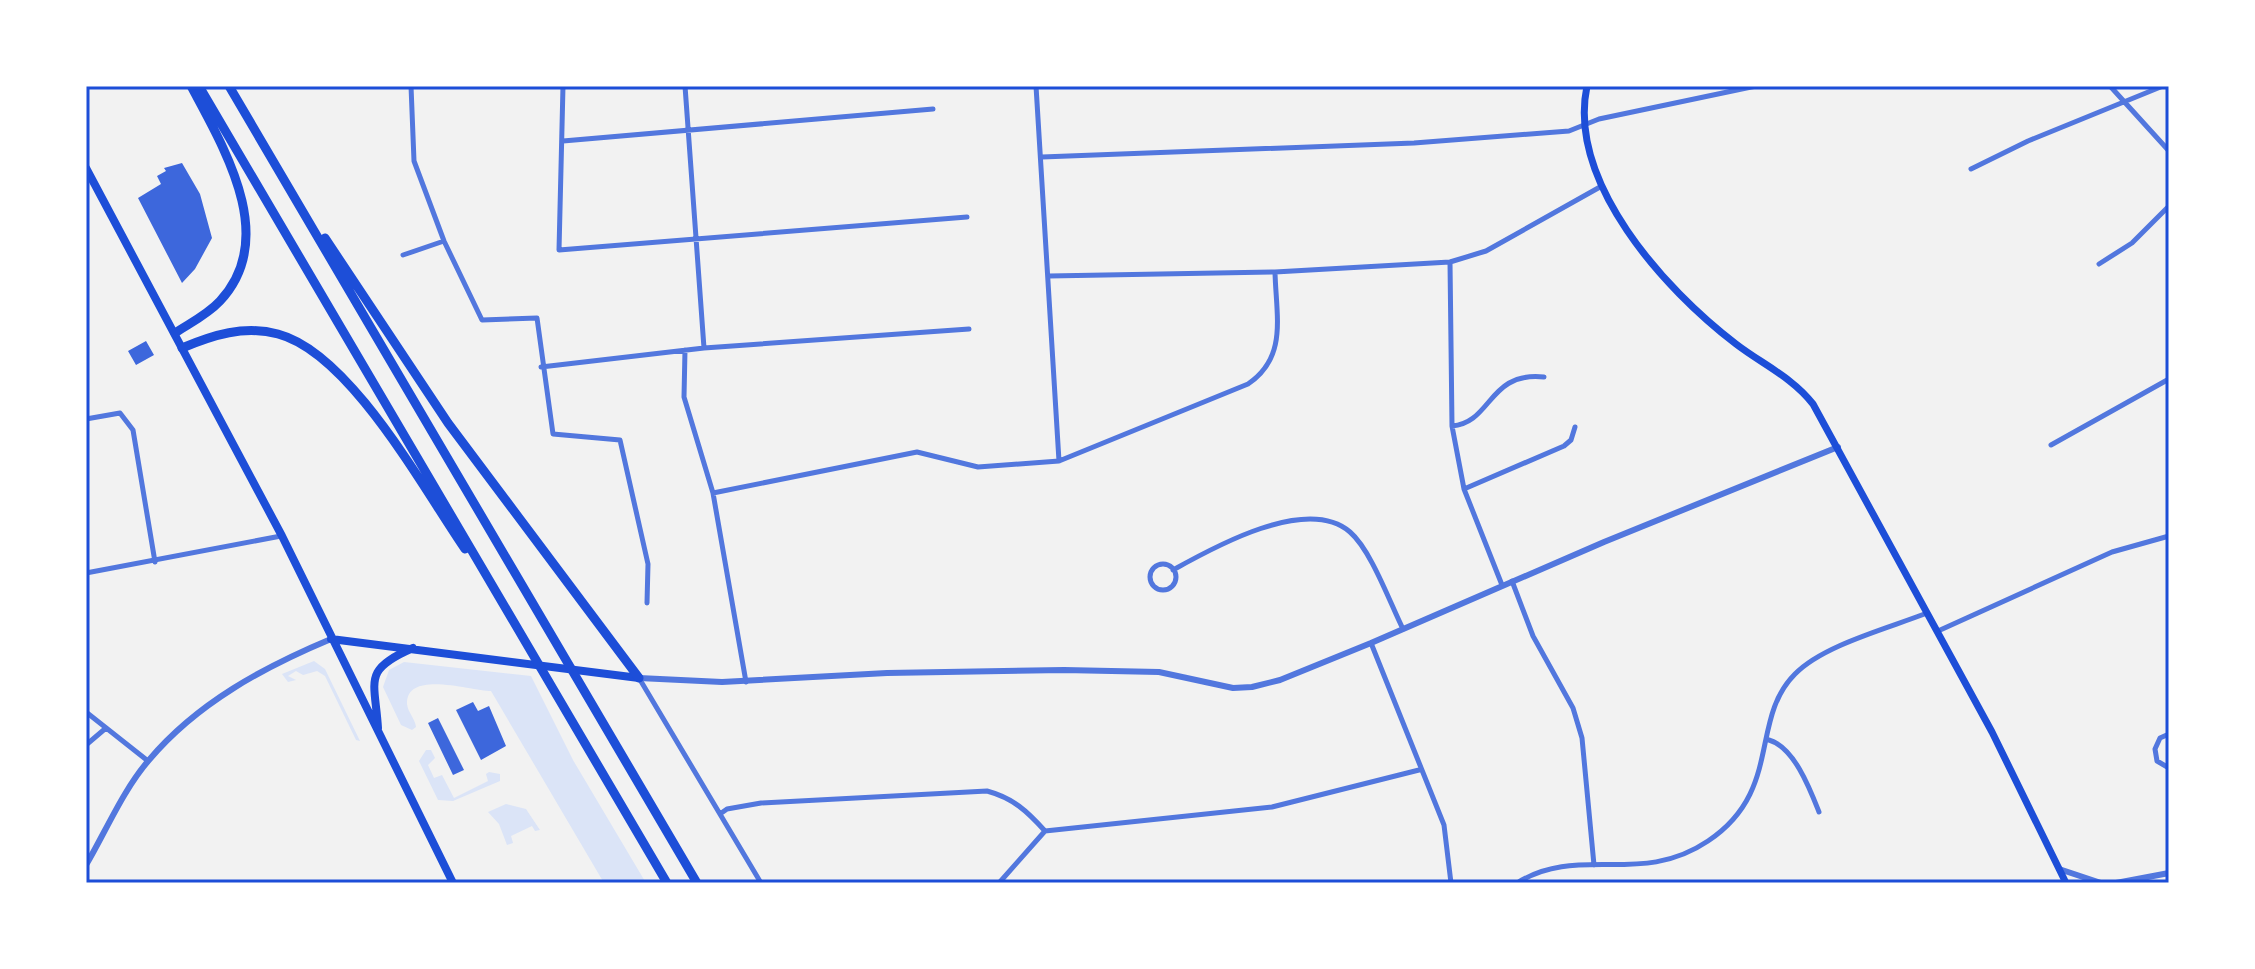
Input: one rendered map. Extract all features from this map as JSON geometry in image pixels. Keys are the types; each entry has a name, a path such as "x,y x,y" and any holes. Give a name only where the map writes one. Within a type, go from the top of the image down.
{"highway":[{"path":"175,333 213,308 229,290 237,277 246,239 244,208 226,152 191,86"},
{"path":"199,86 667,883"},
{"path":"229,86 697,883"},
{"path":"261,141 448,423 639,678"},
{"path":"182,348 210,336 248,330 278,334 308,347 374,414 507,610"}],"main road":[{"path":"1587,86 1582,125 1600,187 1650,257 1687,300 1737,345 1805,394 1838,447 1928,612 2011,769 2066,883"},
{"path":"86,168 282,536 453,883"},
{"path":"331,639 415,647 639,678"},
{"path":"379,733 374,682 377,669 390,657 415,647"}],"street":[{"path":"411,86 414,161 444,241 482,320 537,318 541,367 553,434 620,440 648,564 647,603"},
{"path":"563,86 559,250 967,217"},
{"path":"685,86 704,348"},
{"path":"1036,86 1059,461"},
{"path":"1042,157 1414,143 1569,131 1582,125 1756,86"},
{"path":"2110,86 2169,151"},
{"path":"1971,169 2123,100 2163,86"},
{"path":"563,141 933,109"},
{"path":"1049,276 1275,272 1450,262 1486,251 1600,187"},
{"path":"2099,264 2132,243 2169,206"},
{"path":"403,255 444,241"},
{"path":"1450,262 1452,426 1464,489 1502,585"},
{"path":"713,493 917,452 978,467 1059,461 1248,384 1265,372 1275,347 1275,272"},
{"path":"541,367 704,348 969,329"},
{"path":"685,350 684,397 713,493 746,682"},
{"path":"1452,426 1474,417 1503,384 1525,375 1544,377"},
{"path":"2051,445 2169,379"},
{"path":"86,419 120,413 133,430 155,562"},
{"path":"1464,489 1564,446 1571,440 1575,427"},
{"path":"639,678 746,682 887,673 1064,670 1159,672 1244,688 1280,680 1838,447"},
{"path":"1173,570 1211,549 1281,522 1312,518 1335,523 1350,532 1360,545 1403,629"},
{"path":"86,573 282,536"},
{"path":"1938,631 2112,552 2169,536"},
{"path":"1158,565 1166,565 1173,570 1176,579 1172,587 1164,590 1152,584 1151,572 1158,565"},
{"path":"1512,581 1533,636 1573,708 1582,738 1594,865"},
{"path":"1517,883 1548,868 1594,865 1633,867 1658,863 1710,840 1732,820 1752,792 1780,693 1802,667 1928,612"},
{"path":"86,865 148,761 193,719 237,685 331,639"},
{"path":"1371,643 1419,770 1444,825 1451,883"},
{"path":"639,678 761,883"},
{"path":"86,712 148,761"},
{"path":"86,745 106,728"},
{"path":"2169,734 2160,738 2155,749 2157,761 2169,768"},
{"path":"1769,740 1777,742 1789,757 1819,812"},
{"path":"999,883 1045,831 1272,807 1419,770"},
{"path":"720,814 727,809 761,803 987,791 1007,796 1024,807 1045,831"},
{"path":"2059,869 2101,883"},
{"path":"2116,883 2169,873"}],"shaded area":[{"path":"314,661 325,669 360,741 356,740 325,676 317,671 303,675 296,671 288,676 296,680 288,682 282,674"},
{"path":"404,662 531,676 573,760 646,883 604,883 491,691 442,684 417,687 410,693 407,704 416,727 412,730 401,725 383,687 389,670"},
{"path":"426,750 431,750 435,758 428,765 434,778 442,775 454,798 488,781 486,774 489,772 500,774 500,781 453,801 438,800 419,761"},
{"path":"506,804 526,809 540,830 535,831 532,826 511,836 513,843 507,845 499,824 488,812"}],"building":[{"path":"182,163 200,194 212,238 195,269 182,283 138,198 161,184 157,176 166,171 164,168"},
{"path":"146,341 154,355 136,365 128,351"},
{"path":"473,702 478,711 489,706 506,746 481,760 456,710"},
{"path":"438,718 464,770 453,775 428,723"}]}
